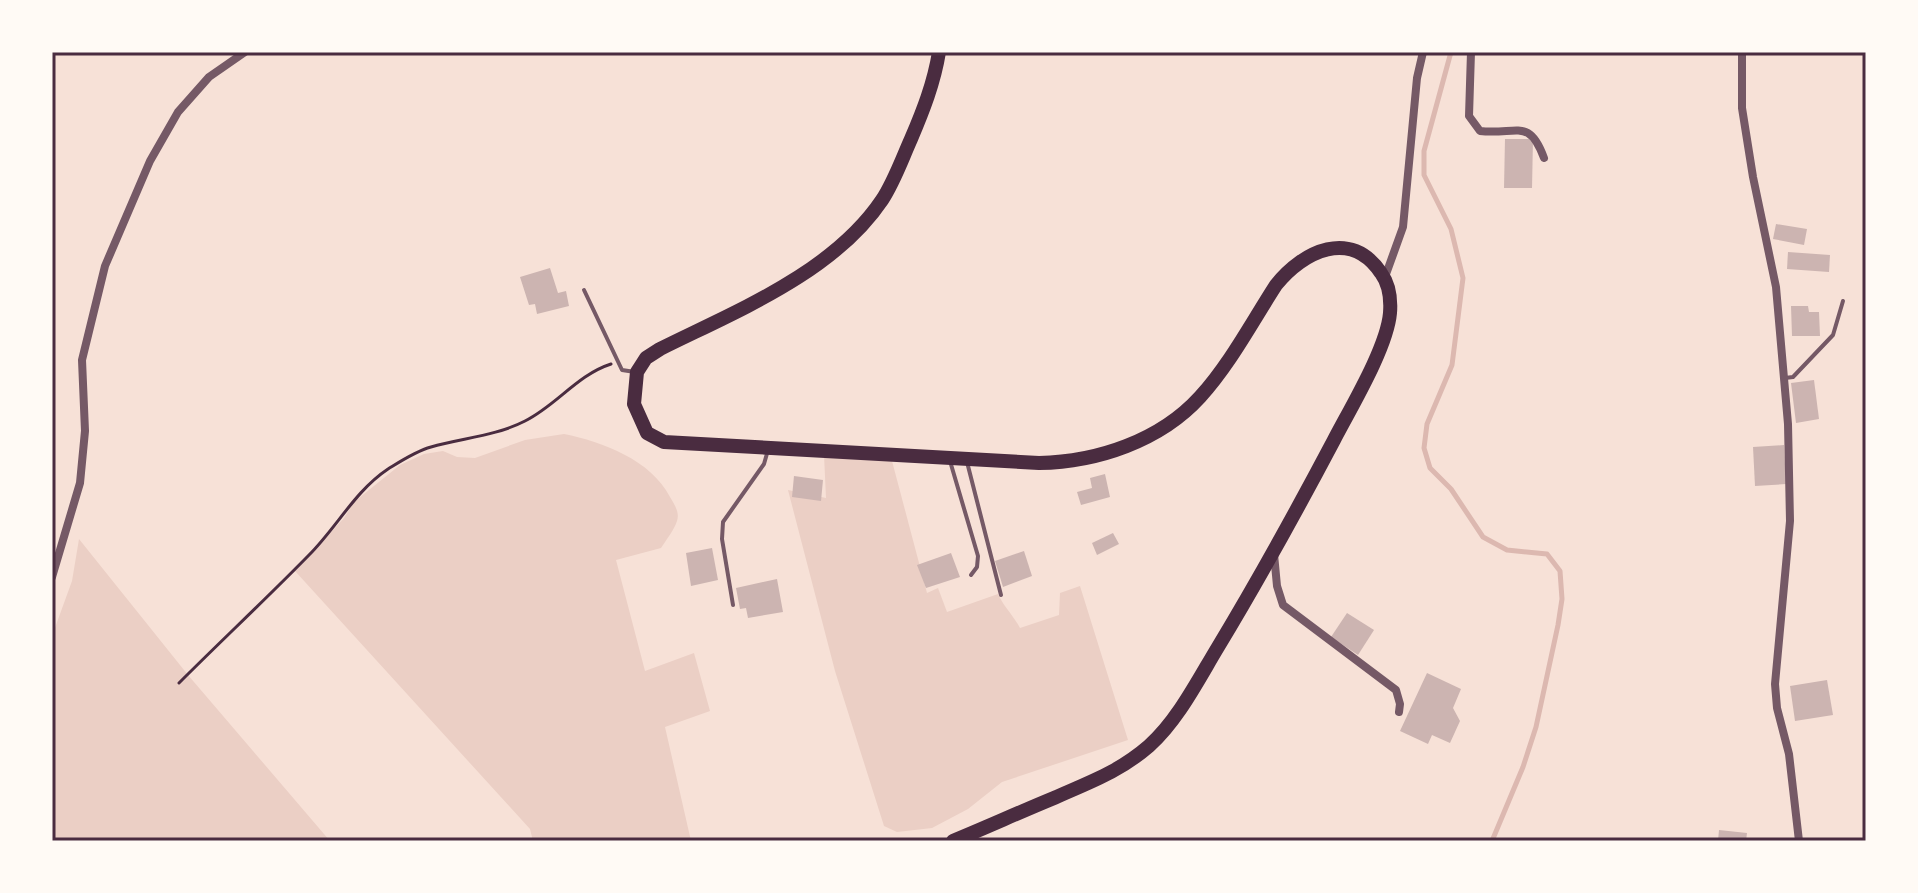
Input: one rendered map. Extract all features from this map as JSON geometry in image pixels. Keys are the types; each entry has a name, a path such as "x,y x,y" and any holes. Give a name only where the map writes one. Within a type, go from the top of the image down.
{"main road":[{"path":"939,52 926,103 898,168 883,199 863,225 820,262 769,294 646,358 637,372 634,404 647,433 664,442 1039,463 1085,460 1154,433 1199,398 1276,285 1289,268 1305,256 1322,249 1353,250 1374,262 1389,290 1390,313 1385,335 1361,389 1274,554 1179,710 1152,743 1123,767 953,841"}],"street":[{"path":"52,577 80,483 85,431 82,360 105,266 150,161 178,112 209,77 245,52"},
{"path":"1385,278 1403,227 1417,78 1423,52"},
{"path":"1471,52 1469,116 1480,131 1498,133 1524,130 1536,137 1544,158"},
{"path":"1742,52 1742,108 1776,287 1788,424 1790,521 1775,684 1777,708 1789,754 1799,841"},
{"path":"1274,554 1277,586 1283,605 1396,690 1399,712"}],"lane":[{"path":"584,290 622,370 637,372"},
{"path":"1784,378 1793,377 1833,335 1843,301"},
{"path":"733,605 722,539 723,522 764,464 768,448"},
{"path":"950,459 978,556 977,567 971,575"},
{"path":"966,459 1001,595"}],"path":[{"path":"179,683 309,555 354,499 387,470 429,447 523,423 543,411 592,370 618,361"}],"shaded area":[{"path":"564,434 610,448 638,463 662,484 677,511 676,524 661,548 616,560 645,671 694,653 710,711 665,727 691,841 533,841 530,829 295,571 344,518 354,502 400,465 424,454 443,451 457,457 475,458 525,440"},
{"path":"824,455 892,461 927,593 938,588 947,612 998,594 1020,628 1059,615 1060,593 1080,586 1128,740 1002,782 968,809 932,828 897,832 884,826 835,671 788,490 826,498"},
{"path":"79,539 188,675 330,841 52,841 52,636 72,581"}],"building":[{"path":"1505,139 1533,139 1532,188 1504,188"},
{"path":"1776,224 1807,229 1804,245 1773,239"},
{"path":"1788,252 1830,255 1829,272 1787,269"},
{"path":"550,268 558,293 566,291 569,306 537,314 535,304 529,305 520,277"},
{"path":"1791,306 1808,306 1809,312 1819,312 1820,336 1792,336"},
{"path":"1814,380 1819,419 1796,423 1791,383"},
{"path":"1784,445 1786,484 1755,486 1753,447"},
{"path":"1105,474 1110,497 1081,505 1077,492 1092,488 1090,478"},
{"path":"794,476 823,480 821,501 792,497"},
{"path":"1113,533 1119,544 1097,555 1092,543"},
{"path":"712,548 718,580 691,586 686,553"},
{"path":"1024,551 1032,576 1003,587 995,561"},
{"path":"951,553 960,577 926,588 917,565"},
{"path":"777,579 783,612 748,618 746,608 740,609 736,588"},
{"path":"1347,613 1374,630 1358,655 1331,637"},
{"path":"1427,673 1461,689 1453,708 1460,721 1450,743 1432,735 1428,744 1400,731"},
{"path":"1827,680 1833,715 1795,721 1790,686"},
{"path":"1719,830 1747,833 1746,841 1718,841"}],"waterway":[{"path":"1451,52 1424,151 1424,175 1451,229 1463,278 1452,365 1427,424 1424,448 1430,468 1451,489 1483,537 1507,550 1547,554 1560,571 1562,599 1536,727 1492,841"}]}
